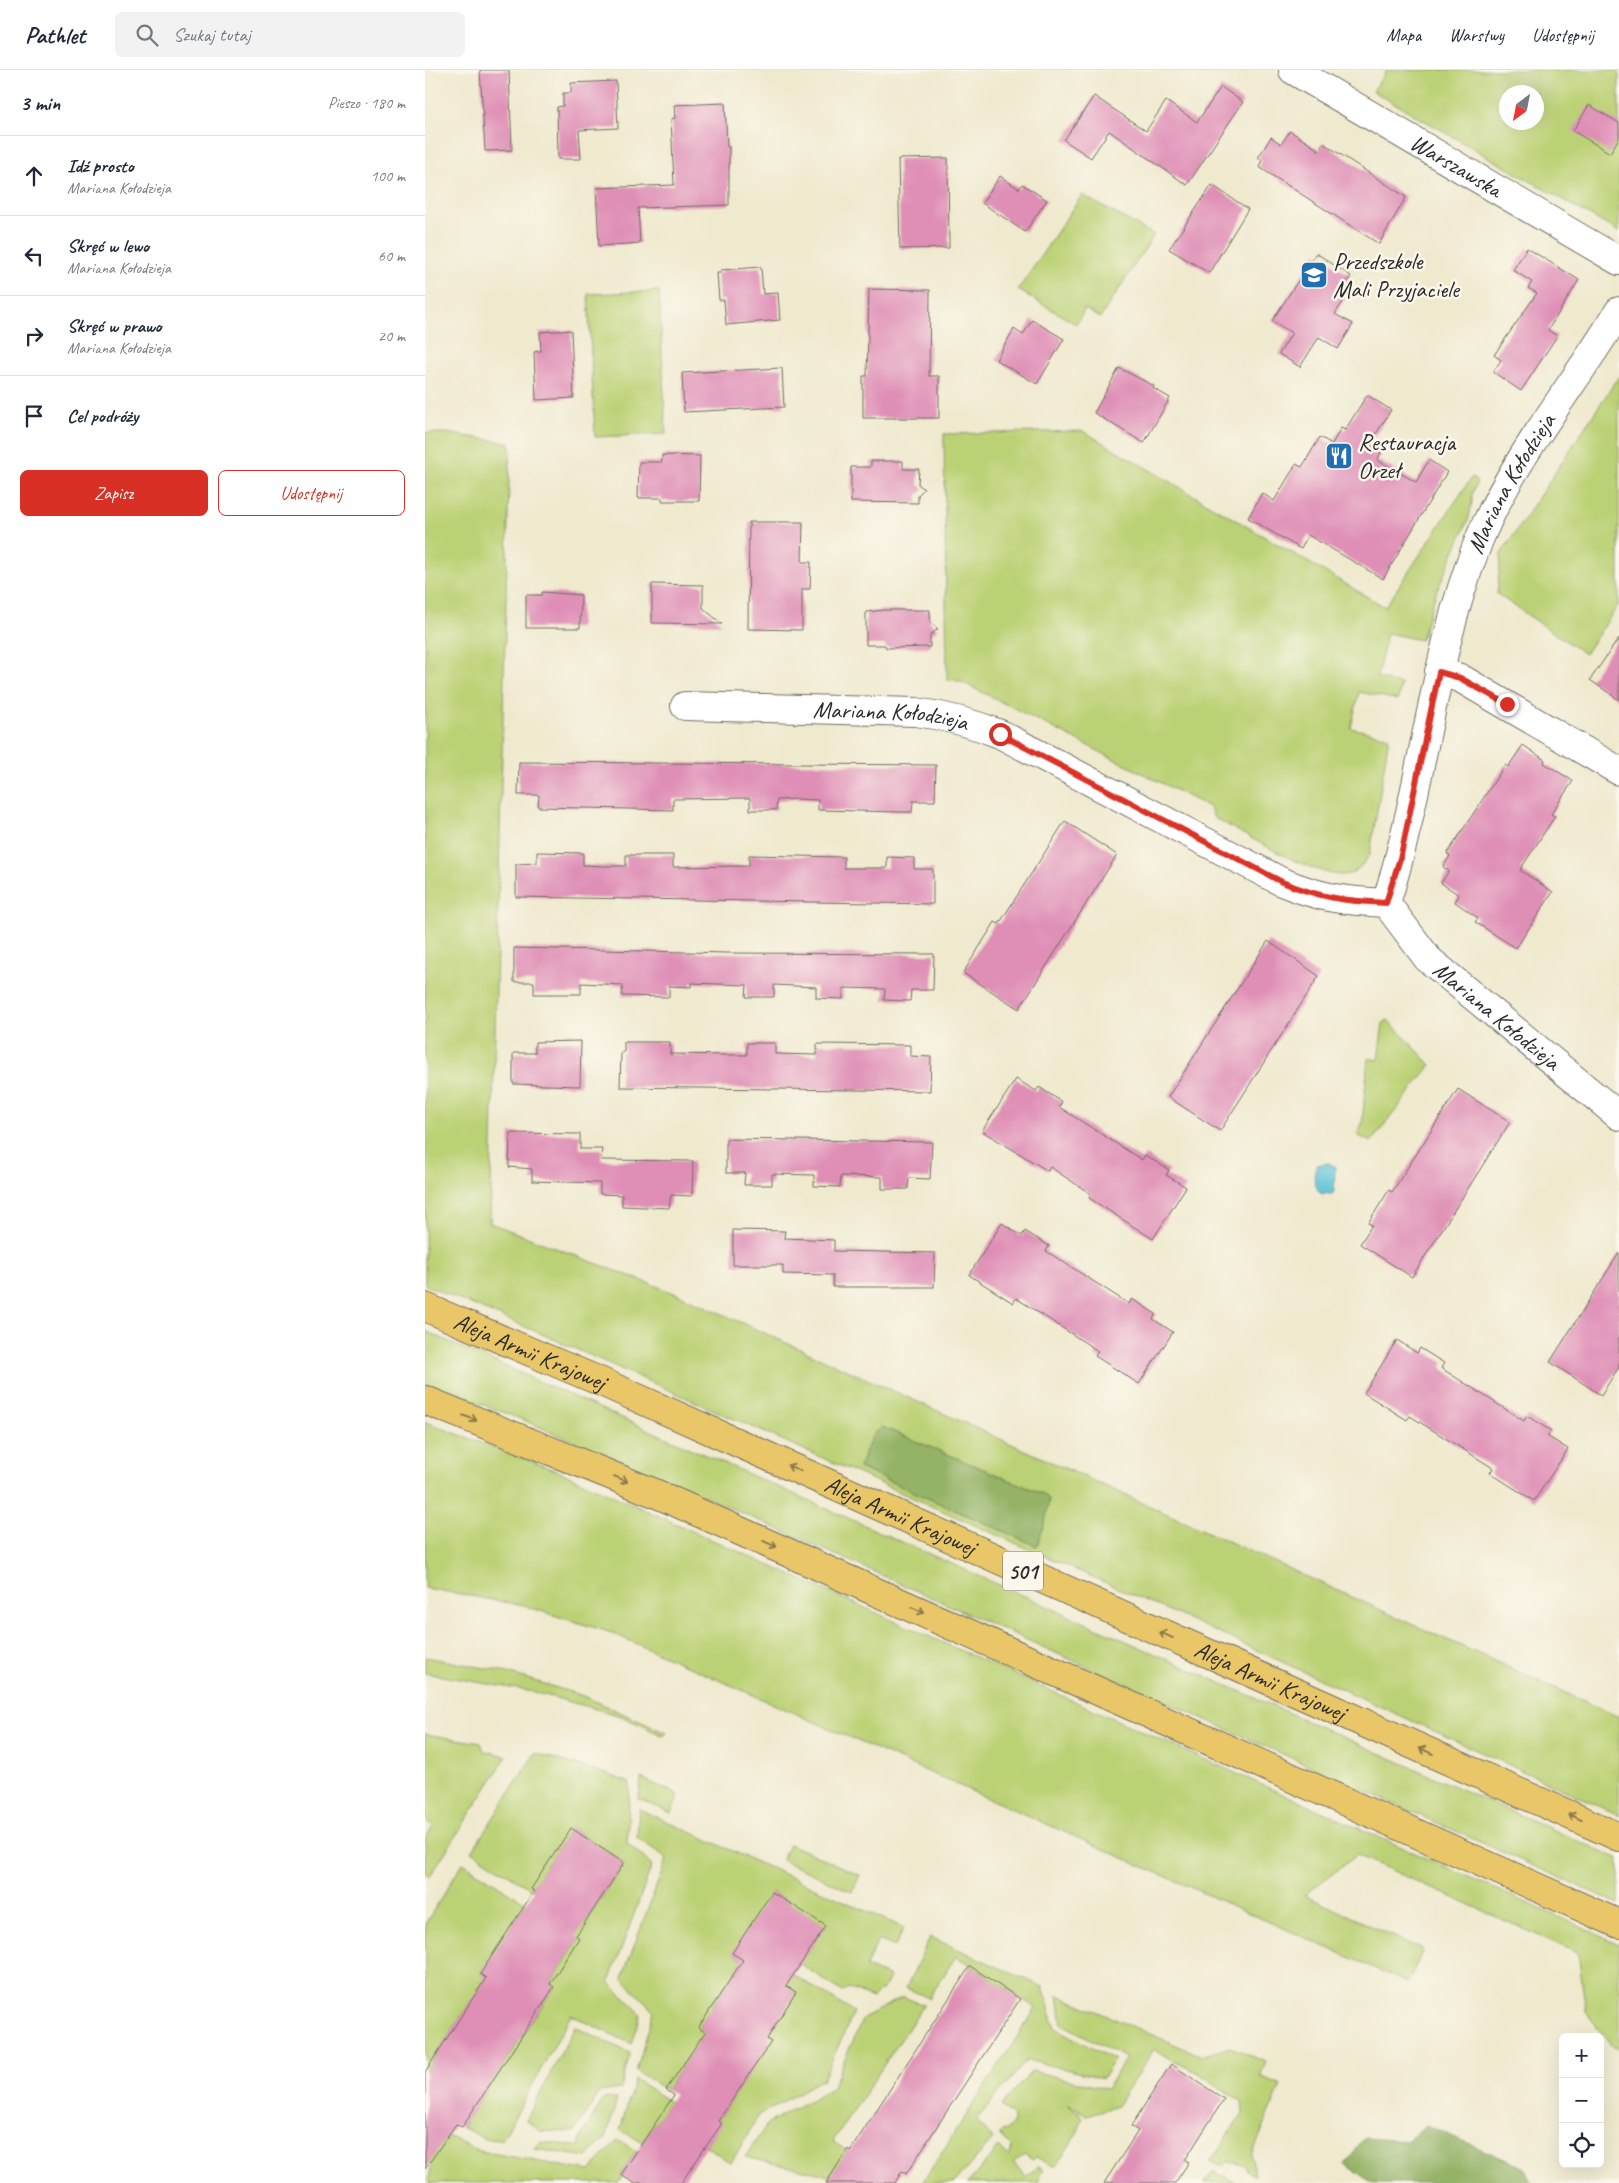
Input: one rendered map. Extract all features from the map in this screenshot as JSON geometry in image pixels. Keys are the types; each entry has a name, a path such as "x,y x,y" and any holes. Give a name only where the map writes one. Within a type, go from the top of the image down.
{"main road":[{"name":"Aleja Armii Krajowej","path":"425,1307 604,1383 1619,1838"},
{"path":"425,1400 684,1506 1619,1924"}],"street":[{"name":"Warszawska","path":"1293,70 1619,261"},
{"name":"Mariana Kołodzieja","path":"1386,903 1401,855 1439,672 1477,549 1494,509 1523,460 1619,311"},
{"path":"1439,672 1460,678 1619,771"},
{"name":"Mariana Kołodzieja","path":"685,706 916,712 942,715 969,722 1000,734 1282,882 1309,893 1347,901 1386,903"},
{"name":"Mariana Kołodzieja","path":"1386,903 1428,959 1619,1116"}],"green space":[{"path":"1387,70 1619,70 1619,232 1373,91"},
{"path":"1082,195 1154,235 1100,318 1085,309 1076,324 1018,290"},
{"path":"659,291 666,434 595,437 588,294"},
{"path":"1619,376 1619,604 1585,654 1497,594 1501,554"},
{"path":"1083,431 1385,607 1472,477 1477,482 1472,493 1469,518 1436,593 1421,640 1387,633 1377,678 1401,684 1398,700 1359,692 1351,728 1389,737 1370,854 1353,873 1344,875 1331,874 1297,862 1214,818 1209,807 960,681 947,680 944,434"},
{"path":"425,433 446,433 510,443 490,1223 682,1296 1619,1717 1619,1815 1192,1621 535,1331 425,1285","holes":["882,1427 1043,1494 1049,1499 1037,1546 859,1468 872,1436"]},
{"path":"1388,1020 1431,1065 1371,1142 1357,1135 1362,1124 1368,1058 1378,1060 1383,1023"},
{"path":"425,1331 1619,1859 1619,1904 706,1497 521,1419 425,1383"},
{"path":"425,1422 560,1472 1619,1944 1619,2049 1612,2046 1604,2033 1586,2012 1578,1953 1357,1855 1304,1895 1423,1950 1408,1983 612,1633 521,1605 425,1588"},
{"path":"882,1427 1043,1494 1049,1499 1046,1518 1037,1546 859,1468 872,1436"},
{"path":"425,1657 501,1671 584,1696 666,1733 664,1736 621,1716 534,1692 425,1673"},
{"path":"425,1734 481,1743 484,1751 507,1756 430,1876 425,1873 425,1839 433,1827 425,1821"},
{"path":"535,1753 607,1774 630,1783 627,1843 652,1865 609,1982 641,2014 632,2044 571,2015 502,2140 485,2139 462,2127 554,1988 550,1984 579,1939 570,1933 579,1921 585,1924 624,1863 571,1828 531,1889 472,1851"},
{"path":"641,1778 679,1795 671,1813 639,1799"},
{"path":"639,1809 904,1928 895,1947 878,1940 866,1967 890,1977 886,1985 873,1998 848,1988 843,1992 800,1964 825,1926 772,1892 733,1953 743,1960 698,2028 705,2032 666,2090 636,2071 654,2011 622,1978 667,1858 637,1838"},
{"path":"789,1844 860,1875 852,1892 782,1860"},
{"path":"463,1863 526,1903 481,1974 486,1978 425,2072 425,1924"},
{"path":"930,1937 1043,1987 1055,2028 1114,2060 1103,2078 1027,2060 976,2120 993,2139 954,2183 922,2183 1036,2008 956,1956 929,1998 906,1988"},
{"path":"787,1971 854,2012 823,2079 759,2115 731,2163 706,2146 718,2121 770,2042 767,2039 780,1982"},
{"path":"1058,1995 1202,2056 1230,2047 1266,2062 1260,2076 1281,2085 1252,2155 1255,2176 1247,2170 1245,2165 1229,2162 1225,2166 1210,2162 1243,2113 1242,2102 1197,2072 1173,2061 1154,2049 1117,2106 1087,2115 1067,2104 1083,2117 1077,2134 1055,2167 1036,2157 1033,2160 1025,2155 1013,2162 1026,2177 1037,2167 1043,2170 1037,2183 968,2183 999,2147 1009,2157 1012,2148 999,2134 1013,2124 1013,2117 1001,2106 1032,2071 1107,2089 1126,2058 1062,2024"},
{"path":"903,1997 924,2005 833,2141 847,2151 830,2177 745,2157 768,2123 832,2088 863,2018"},
{"path":"575,2027 630,2053 621,2089 600,2092 574,2132 540,2131 526,2120"},
{"path":"635,2079 670,2102 642,2142 620,2130"},
{"path":"604,2098 617,2099 606,2138 587,2157 534,2149 541,2142 580,2146 580,2139"},
{"path":"1426,2125 1525,2168 1531,2183 1373,2183 1344,2164 1365,2138 1407,2141"},
{"path":"448,2136 480,2151 590,2171 618,2140 636,2151 618,2183 429,2183 431,2165 427,2162"},
{"path":"1213,2171 1237,2183 1205,2183"}],"water":[{"path":"1329,1163 1335,1167 1334,1192 1332,1194 1320,1193 1314,1179 1315,1168 1317,1165"}],"building":[{"path":"480,70 509,70 512,150 485,151"},
{"path":"616,81 618,128 579,130 581,159 558,159 557,107 563,106 563,93 571,93 571,83"},
{"path":"1221,87 1243,102 1187,185 1109,131 1091,158 1064,140 1094,96 1146,131 1166,101 1197,122"},
{"path":"725,103 727,147 729,147 729,205 638,208 640,243 599,246 596,188 674,185 671,119 675,118 674,105"},
{"path":"1589,105 1619,123 1619,138 1610,153 1573,131"},
{"path":"1290,131 1319,150 1323,143 1406,197 1379,244 1259,167 1262,160 1258,158 1271,137 1281,144"},
{"path":"948,158 949,248 900,249 898,159"},
{"path":"1000,176 1019,189 1022,184 1047,200 1025,232 982,203"},
{"path":"1212,185 1248,209 1209,273 1169,249"},
{"path":"1527,248 1579,280 1548,330 1557,336 1521,391 1493,372 1501,360 1494,355 1537,293 1528,288 1532,282 1513,270"},
{"path":"1316,253 1351,276 1343,287 1350,291 1335,314 1353,324 1338,349 1319,337 1300,367 1279,354 1292,333 1272,321"},
{"path":"761,267 763,294 778,293 780,320 726,325 724,300 719,300 717,273 722,273 721,270"},
{"path":"869,289 930,290 929,376 939,376 939,418 863,418 863,376 867,376"},
{"path":"1032,320 1064,339 1037,384 996,360 1014,329 1023,335"},
{"path":"571,330 574,398 536,400 534,352 541,351 540,332"},
{"path":"782,368 784,407 684,412 682,373"},
{"path":"1119,368 1154,386 1153,388 1170,398 1144,443 1094,413"},
{"path":"1367,395 1391,410 1369,445 1381,453 1377,460 1416,482 1429,460 1447,472 1383,579 1308,535 1301,549 1248,518 1262,493 1274,501 1296,464 1302,467 1320,437 1332,444 1341,428 1345,430"},
{"path":"662,455 700,456 699,501 662,501 662,498 638,498 639,462 662,462"},
{"path":"871,461 903,461 903,469 919,469 918,484 924,489 918,495 918,503 851,502 851,467 871,467"},
{"path":"749,522 803,522 802,562 811,562 810,589 802,589 802,630 748,629"},
{"path":"652,584 703,585 703,608 722,624 652,623"},
{"path":"542,592 581,595 580,628 526,628 526,595 542,595"},
{"path":"930,610 930,622 938,629 930,635 930,647 886,648 885,645 866,645 866,612"},
{"path":"1619,638 1619,700 1590,680"},
{"path":"1523,745 1545,760 1544,763 1573,781 1551,814 1555,816 1520,870 1553,892 1516,948 1475,922 1478,918 1455,902 1459,895 1441,883 1449,871 1443,867 1450,856 1447,854 1505,765 1508,767"},
{"path":"519,762 936,765 935,801 913,801 912,812 818,810 818,800 797,799 777,800 776,810 750,810 750,798 673,799 673,810 538,807 539,795 518,795"},
{"path":"1065,821 1117,855 1019,1009 963,973 995,922 999,924"},
{"path":"537,852 583,853 583,865 604,866 626,866 626,855 673,855 673,867 749,866 749,855 844,857 844,868 887,868 887,857 914,858 914,869 933,869 933,904 516,897 516,864 537,863"},
{"path":"1268,941 1319,976 1220,1131 1168,1097"},
{"path":"514,948 728,953 934,954 933,990 911,990 910,1001 884,1000 885,989 843,988 843,999 816,998 816,987 774,985 774,997 746,997 747,985 691,983 691,987 669,986 669,997 622,996 623,985 581,983 581,994 534,994 534,982 514,982"},
{"path":"581,1041 580,1086 513,1084 513,1053 535,1053 535,1042"},
{"path":"624,1042 670,1042 670,1054 727,1055 747,1055 747,1043 775,1043 775,1054 817,1055 817,1044 910,1045 910,1056 931,1057 930,1091 620,1087 621,1053 624,1052"},
{"path":"1016,1079 1036,1091 1039,1087 1062,1102 1059,1107 1142,1160 1145,1155 1169,1170 1166,1175 1186,1187 1153,1239 1089,1198 1091,1194 1050,1167 1048,1171 982,1131"},
{"path":"1458,1089 1510,1122 1412,1277 1360,1244 1372,1225 1368,1223 1389,1190 1392,1192"},
{"path":"510,1133 580,1134 580,1149 602,1149 601,1160 693,1161 692,1196 671,1195 669,1208 622,1206 622,1195 600,1194 600,1183 532,1181 532,1169 509,1167"},
{"path":"726,1139 932,1142 930,1179 909,1178 908,1189 882,1189 882,1177 841,1176 840,1187 814,1186 814,1175 772,1174 772,1185 744,1185 745,1173 726,1173"},
{"path":"1002,1223 1022,1236 1025,1231 1049,1246 1046,1251 1129,1304 1132,1299 1156,1314 1153,1319 1173,1332 1139,1384 1095,1356 1098,1351 1016,1298 1013,1303 969,1275"},
{"path":"733,1230 785,1231 784,1238 834,1240 834,1251 935,1253 934,1287 833,1287 833,1275 783,1274 783,1265 733,1265"},
{"path":"1619,1253 1619,1367 1601,1395 1550,1362"},
{"path":"1397,1340 1417,1353 1420,1348 1444,1363 1441,1368 1524,1421 1527,1416 1551,1431 1547,1436 1568,1449 1534,1501 1490,1473 1493,1468 1410,1416 1407,1420 1364,1393"},
{"path":"571,1828 624,1863 576,1936 579,1938 550,1984 554,1987 462,2127 456,2124 425,2169 425,2072 486,1978 480,1974 534,1891 531,1889"},
{"path":"772,1892 826,1926 786,1986 796,1992 767,2039 771,2042 718,2121 722,2123 681,2183 634,2183 621,2175 674,2095 666,2090 705,2032 698,2028 743,1960 732,1953"},
{"path":"970,1966 1020,1999 906,2174 902,2171 895,2183 826,2183 848,2149 850,2151"},
{"path":"1171,2064 1224,2099 1185,2160 1189,2162 1175,2183 1104,2183 1138,2131 1131,2126"}],"place":[{"name":"Przedszkole Mali Przyjaciele","path":"1314,275"},
{"name":"Restauracja Orzeł","path":"1339,456"}],"route":[{"path":"1000,734 1282,882 1309,893 1347,901 1386,903 1401,855 1439,672 1460,678 1507,704"}]}
